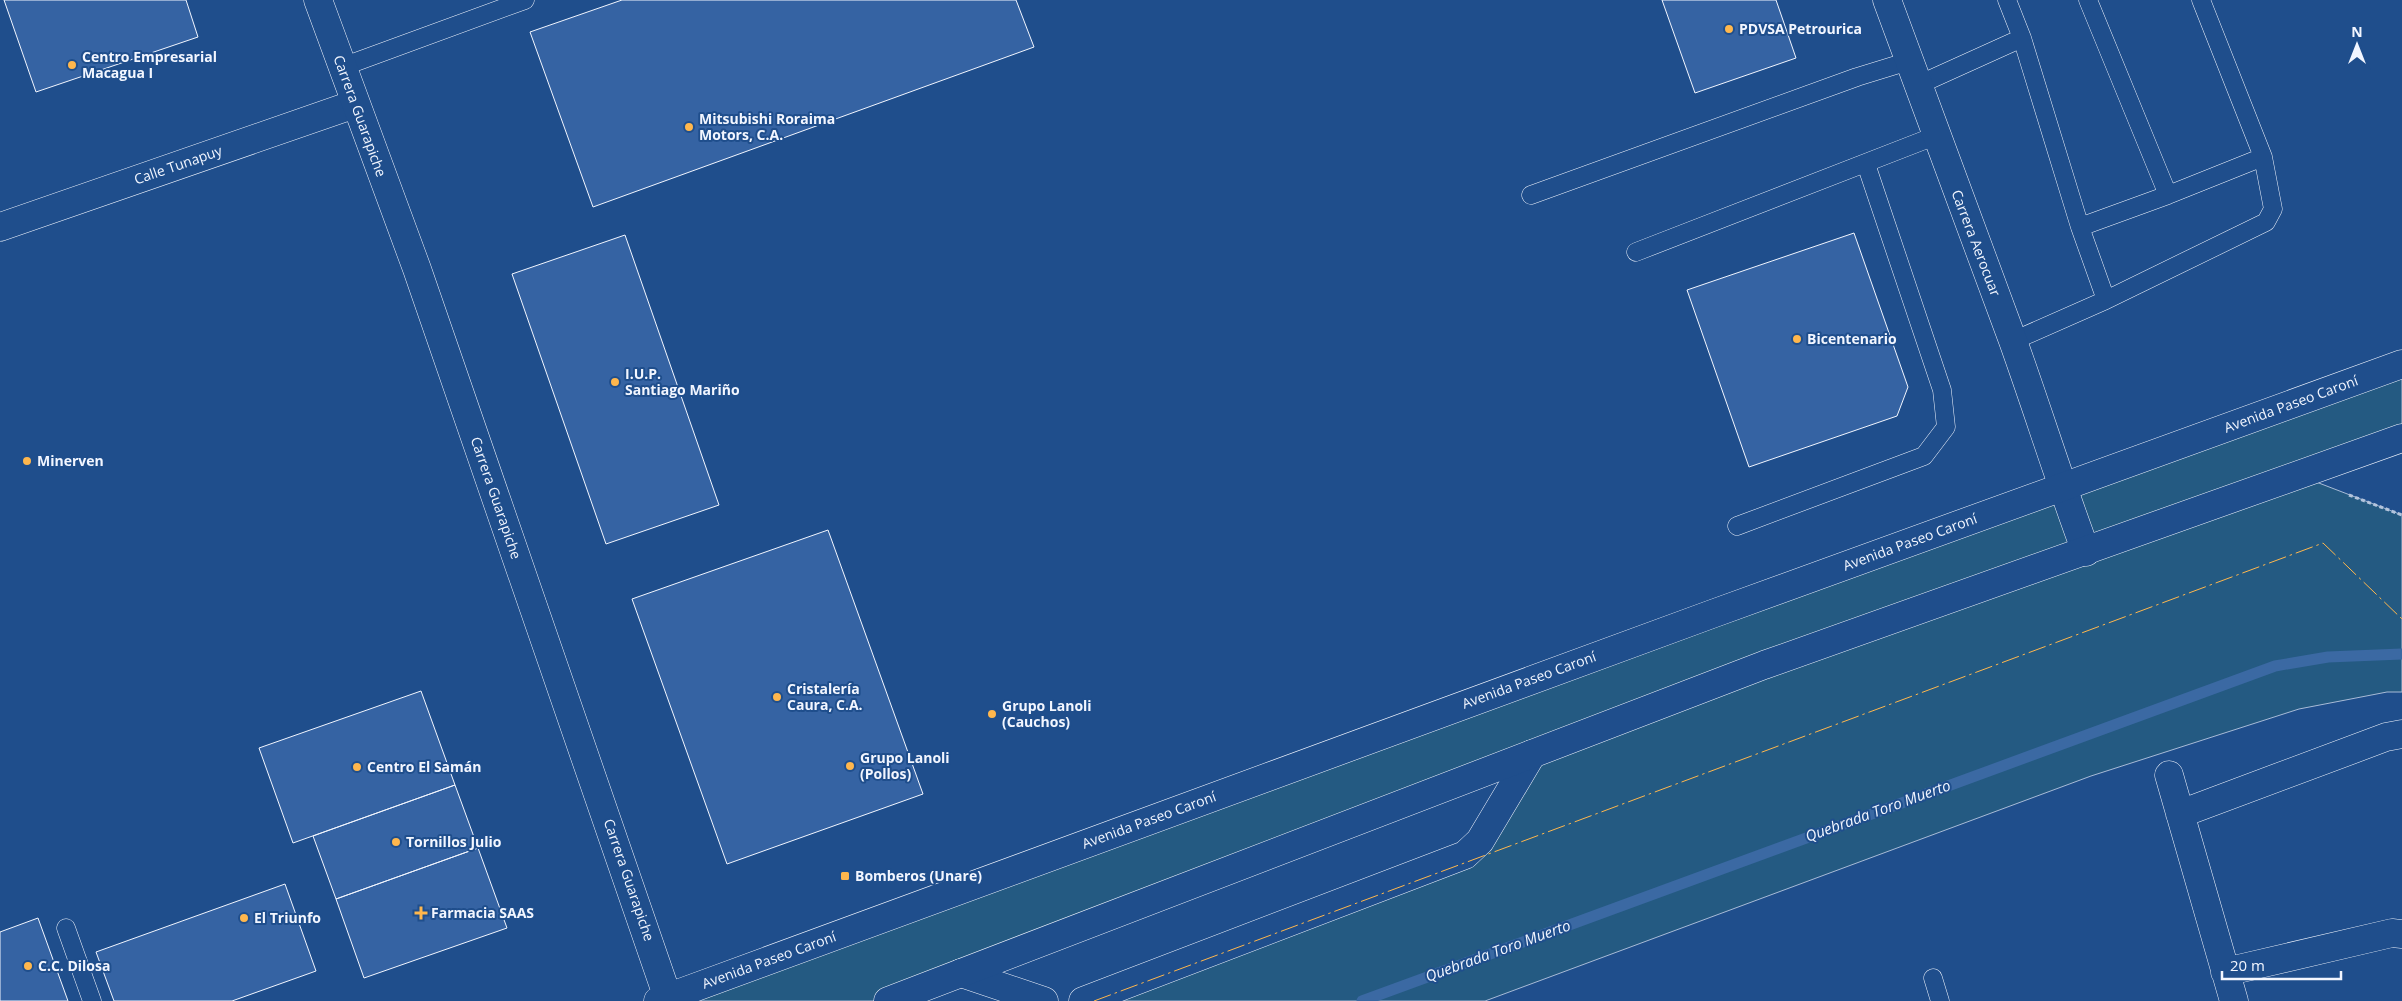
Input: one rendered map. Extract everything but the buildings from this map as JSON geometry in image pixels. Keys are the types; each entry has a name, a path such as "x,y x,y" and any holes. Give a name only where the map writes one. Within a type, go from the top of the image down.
{"street":[{"name":"Carrera Guarapiche","path":"318,0 417,269 668,1000"},
{"name":"Carrera Aerocuar","path":"1888,0 1935,136 2013,342 2062,488 2086,552"},
{"name":"Calle Tunapuy","path":"0,227 355,104"},
{"name":"Avenida Paseo Caroní","path":"668,1000 1712,614 2402,364"},
{"path":"888,1001 1764,665 2402,438"},
{"path":"2180,814 2377,741 2402,734"},
{"path":"1083,1001 1465,855 1480,841 1532,754"},
{"path":"2169,775 2234,1001"},
{"path":"2225,972 2392,934 2402,934"},
{"path":"961,973 1044,1001"}],"lane":[{"path":"342,67 525,0"},
{"path":"2007,0 2022,38 2080,227 2106,300"},
{"path":"2088,0 2168,195"},
{"path":"2013,342 2106,300 2266,222 2273,209 2263,157 2201,0"},
{"path":"1530,195 1857,77 1914,73 2022,38"},
{"path":"1636,252 1935,136"},
{"path":"2080,227 2168,195 2263,157"},
{"path":"1737,526 1924,456 1946,427 1942,390 1866,164"},
{"path":"66,928 92,1001"},
{"path":"1933,978 1940,1001"}],"shaded area":[{"path":"2402,364 2402,438 2298,475 2402,515 2402,692 2387,692 2299,709 2091,776 1485,1001 1083,1001 1465,855 1532,755 888,1001 673,1001"}],"waterway":[{"name":"Quebrada Toro Muerto","path":"1362,1001 2275,666 2328,657 2402,654"}],"power":[{"path":"1094,1001 2323,543 2402,619"}],"place":[{"name":"PDVSA Petrourica","path":"1729,29"},
{"name":"Centro Empresarial Macagua I","path":"72,65"},
{"name":"Mitsubishi Roraima Motors, C.A.","path":"689,127"},
{"name":"Bicentenario","path":"1797,339"},
{"name":"I.U.P. Santiago Mariño","path":"615,382"},
{"name":"Minerven","path":"27,461"},
{"name":"Cristalería Caura, C.A.","path":"777,697"},
{"name":"Grupo Lanoli (Cauchos)","path":"992,714"},
{"name":"Grupo Lanoli (Pollos)","path":"850,766"},
{"name":"Centro El Samán","path":"357,767"},
{"name":"Tornillos Julio","path":"396,842"},
{"name":"Bomberos (Unare)","path":"845,876"},
{"name":"Farmacia SAAS","path":"421,913"},
{"name":"El Triunfo","path":"244,918"},
{"name":"C.C. Dilosa","path":"28,966"}]}
